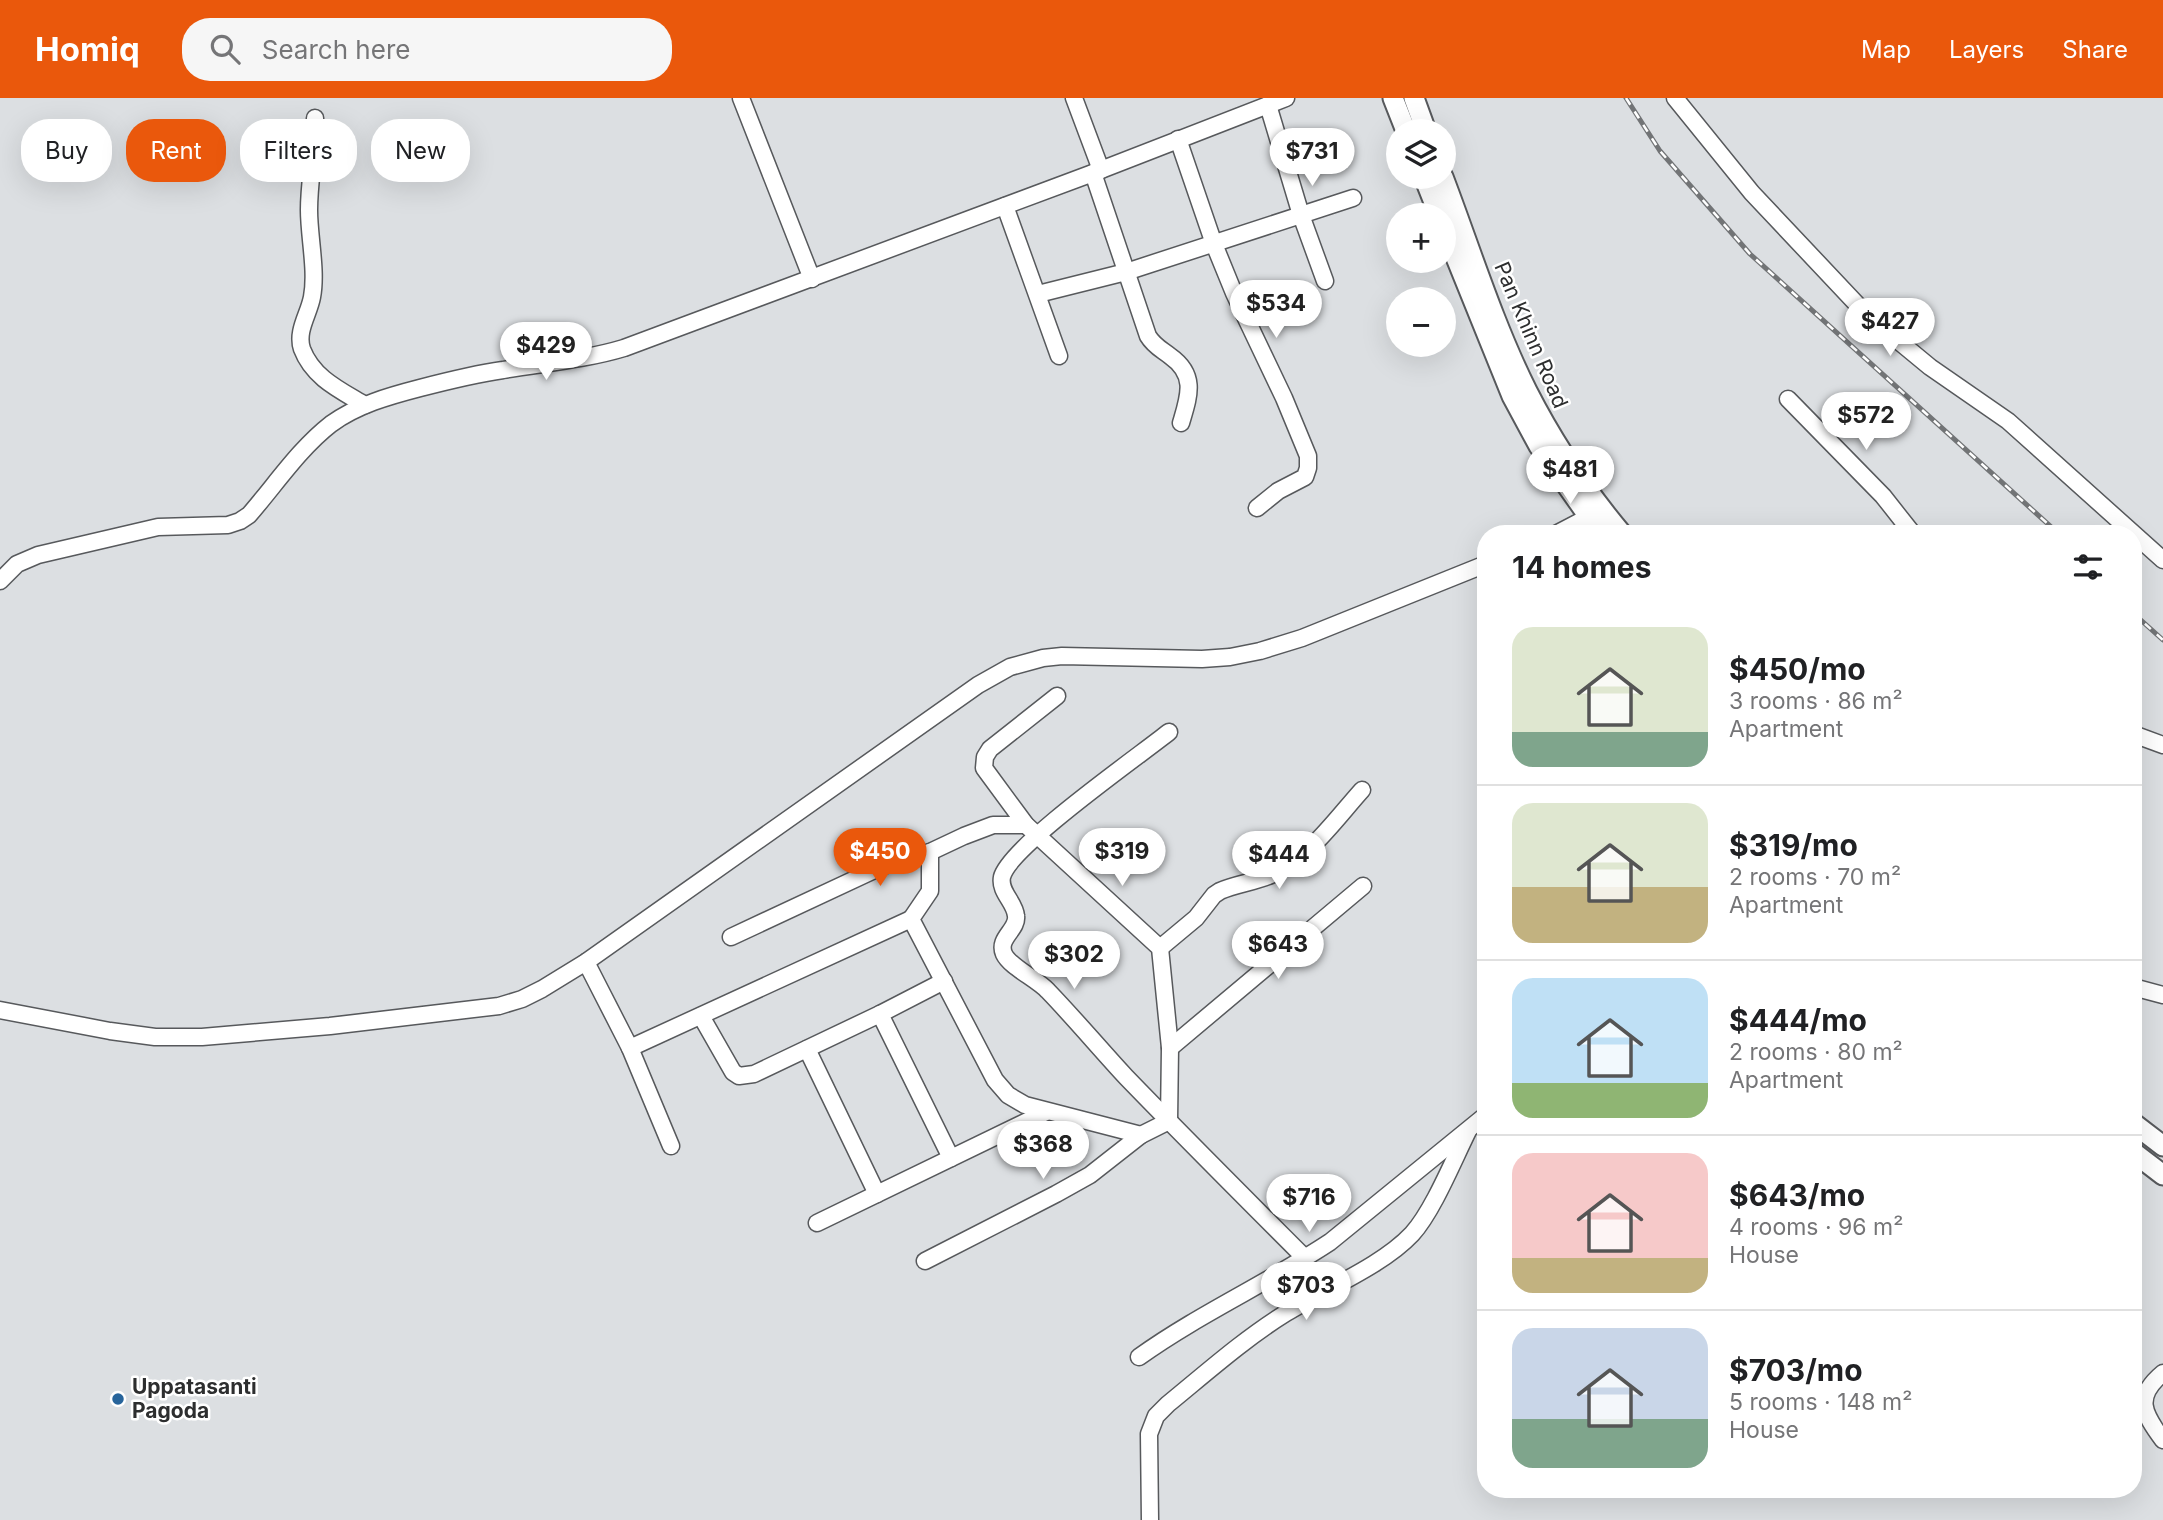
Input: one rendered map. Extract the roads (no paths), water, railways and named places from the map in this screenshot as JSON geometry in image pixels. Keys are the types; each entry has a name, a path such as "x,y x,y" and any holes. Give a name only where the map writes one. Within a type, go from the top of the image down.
{"main road":[{"path":"1393,98 1401,119"},
{"path":"1414,98 1422,119"},
{"name":"Pan Khinn Road","path":"1447,189 1501,332 1527,390 1595,514 1610,525"},
{"path":"1456,258 1512,396 1539,446 1595,514 1598,525"},
{"path":"2142,1130 2163,1146"},
{"path":"2142,1160 2163,1175"}],"street":[{"path":"741,98 812,279"},
{"path":"1074,98 1126,272 1149,337 1158,349 1174,359 1188,380 1190,389 1181,423"},
{"path":"0,581 18,564 38,555 158,527 228,525 240,521 249,515 303,449 318,435 346,414 365,405 403,392 462,378 624,348 1097,172 1286,98"},
{"path":"1675,98 1752,193 1867,315 1939,374 2008,421 2124,525"},
{"path":"1268,105 1301,215 1325,281"},
{"path":"315,118 309,211 313,295 300,334 300,342 311,367 321,378 365,405"},
{"path":"1178,139 1234,293 1284,398 1308,456 1305,477 1278,491 1257,508"},
{"path":"1038,294 1126,272 1353,198"},
{"path":"1005,206 1059,356"},
{"path":"336,388 346,414"},
{"path":"1788,399 1883,496 1906,525"},
{"path":"1574,525 1595,514"},
{"path":"2142,541 2163,560"},
{"path":"0,1010 110,1031 155,1037 202,1037 330,1026 499,1006 542,989 586,962 978,685 1010,667 1062,656 1176,659 1240,655 1301,638 1477,568"},
{"path":"1057,696 990,748 985,757 984,768 1032,830 1160,948 1170,1048 1169,1121"},
{"path":"1170,732 1032,830 1002,878 1002,887 1017,919 1002,945 1004,954 1042,983 1125,1075 1305,1258"},
{"path":"2142,737 2163,745"},
{"path":"1160,948 1196,918 1220,891 1270,876 1300,858 1362,790"},
{"path":"731,937 883,866 930,852 993,825 1032,830"},
{"path":"630,1048 911,919 930,891 930,852"},
{"path":"1170,1048 1363,887"},
{"path":"911,919 995,1080 1008,1095 1025,1105 1046,1112 1141,1135"},
{"path":"586,962 630,1048 671,1146"},
{"path":"701,1016 733,1072 739,1076 754,1074 944,981"},
{"path":"2142,989 2163,995"},
{"path":"880,1014 951,1158"},
{"path":"807,1049 877,1194"},
{"path":"817,1223 1046,1112"},
{"path":"925,1261 1090,1175 1141,1135 1169,1121"},
{"path":"1139,1357 1168,1337 1330,1242 1477,1123"},
{"path":"1150,1520 1149,1434 1156,1416 1251,1337 1283,1314 1386,1255 1413,1233 1427,1212 1468,1131"},
{"path":"2163,1373 2152,1382 2143,1401 2147,1419 2163,1440"}],"railway":[{"path":"1626,98 1660,151 1750,254 2049,525"},
{"path":"2142,621 2163,640"}],"place":[{"name":"Uppatasanti Pagoda","path":"118,1399"}]}
